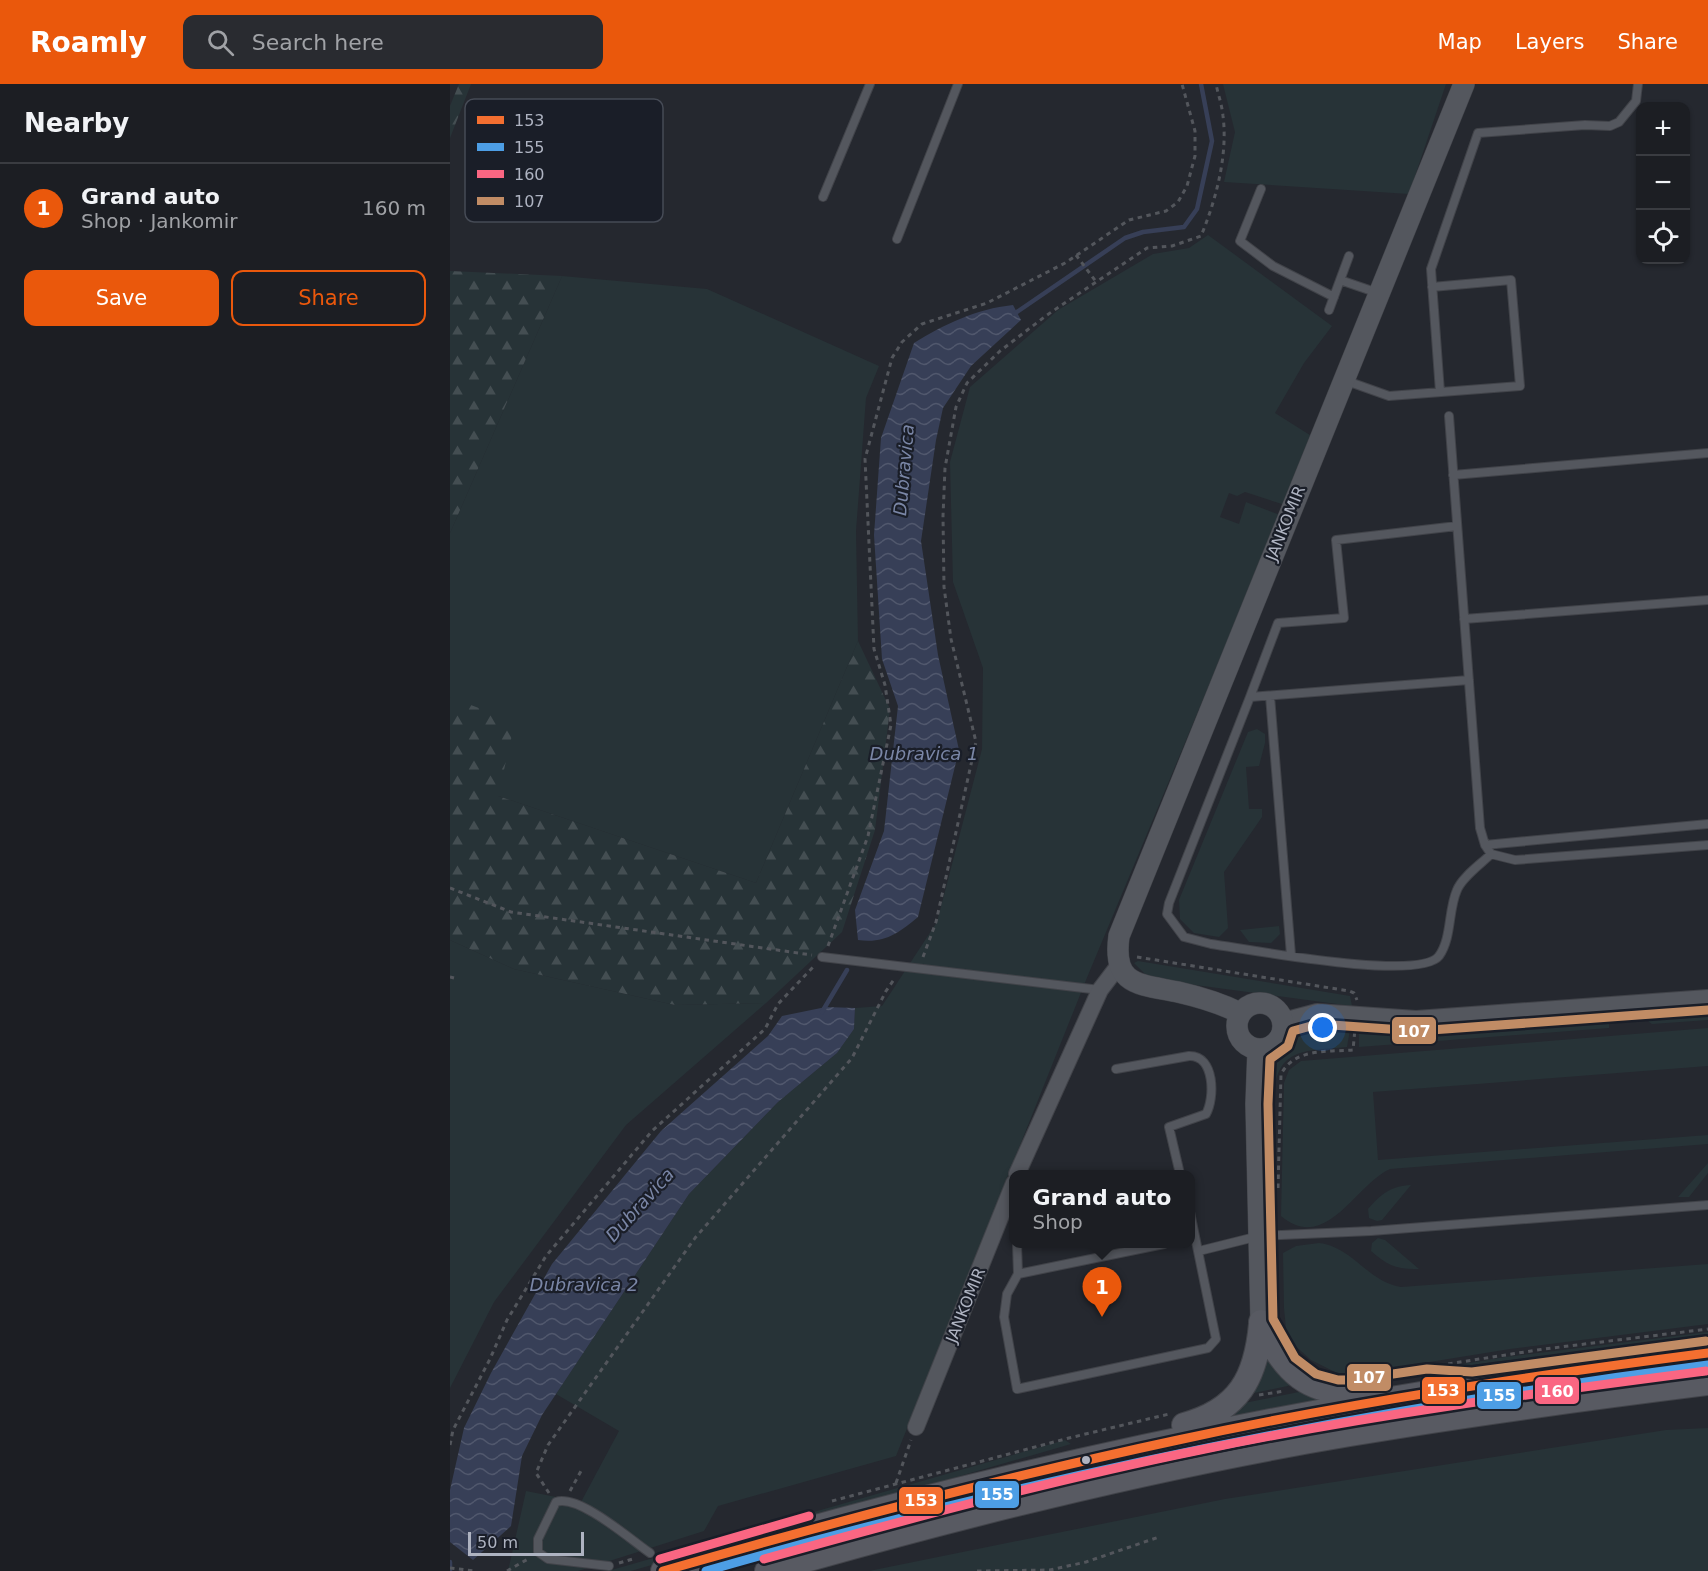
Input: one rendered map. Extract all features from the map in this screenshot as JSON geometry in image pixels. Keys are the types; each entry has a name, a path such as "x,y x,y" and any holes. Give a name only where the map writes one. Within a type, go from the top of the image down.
{"main road":[{"path":"1261,1322 1286,1366 1311,1385 1324,1389 1353,1392 1427,1381 1472,1384"},
{"path":"1094,1456 1146,1434 1205,1418 1233,1400 1252,1372 1259,1347 1261,1322"},
{"path":"657,1562 1094,1456 1295,1415 1472,1384 1708,1353"},
{"path":"767,1571 1058,1495 1336,1436 1563,1401 1708,1383"}],"street":[{"name":"JANKOMIR","path":"1126,959 1117,945 1121,925 1464,84"},
{"path":"1019,1170 1100,990 1126,959"},
{"path":"1126,959 1123,974 1138,984 1201,998 1240,1013"},
{"path":"1282,1021 1317,1012 1416,1019 1708,998"},
{"path":"1263,1002 1277,1010 1282,1021 1279,1038 1268,1047 1258,1049 1246,1045 1241,1040 1236,1026 1240,1013 1247,1006 1263,1002"},
{"path":"1258,1049 1256,1104 1261,1322"},
{"name":"JANKOMIR","path":"916,1427 1009,1194"}],"lane":[{"path":"823,196 870,84"},
{"path":"897,238 958,84"},
{"path":"1440,392 1431,269 1478,133 1585,125 1610,126 1619,122 1636,101 1638,84"},
{"path":"1261,189 1240,241 1273,266 1334,297"},
{"path":"1329,310 1349,256"},
{"path":"1340,280 1378,293"},
{"path":"1343,380 1389,396 1520,386 1511,280 1432,287"},
{"path":"1449,416 1480,828 1485,845 1491,854 1515,860 1708,845"},
{"path":"1453,475 1708,453"},
{"path":"1457,526 1336,540 1344,618 1278,623 1169,903 1167,914 1184,937 1211,944 1383,967 1426,965 1438,958 1444,946 1457,889 1491,854"},
{"path":"1464,619 1708,600"},
{"path":"1250,698 1468,680"},
{"path":"1270,696 1291,955"},
{"path":"1485,845 1708,824"},
{"path":"822,957 906,965 1100,990"},
{"path":"1116,1069 1196,1055 1205,1061 1212,1104 1206,1114 1169,1127 1179,1170"},
{"path":"1199,1251 1259,1236 1371,1231 1708,1205"},
{"path":"1017,1248 1018,1274 1007,1294 1004,1317 1017,1389 1208,1348 1216,1340 1195,1241"},
{"path":"1018,1274 1145,1248"},
{"path":"609,1566 548,1559 538,1552 538,1539 560,1501 594,1514 657,1562"}],"path":[{"path":"450,1445 453,1430 490,1359 507,1320 546,1256 652,1131 765,1029 778,1004 822,957 868,836 891,725 885,685 874,649 865,459 892,358 902,342 922,324 987,303 1076,255 1129,220 1166,211 1178,202 1187,186 1195,156 1195,131 1182,84"},
{"path":"919,967 936,922 976,742 951,639 944,588 945,468 956,407 967,383 1000,351 1047,315 1147,248 1172,246 1201,236 1216,193 1222,148 1223,117 1215,84"},
{"path":"1076,255 1097,283"},
{"path":"450,888 511,912 822,957"},
{"path":"1126,959 1137,957 1349,991 1357,998 1357,1007"},
{"path":"581,1471 560,1501 536,1473 548,1445 695,1238 852,1059 885,991 906,965"},
{"path":"1278,1190 1281,1074 1289,1062 1303,1055 1353,1050 1355,1024"},
{"path":"1371,1376 1534,1351 1708,1329"},
{"path":"1252,1397 1292,1389"},
{"path":"896,1483 916,1427"},
{"path":"977,1571 1050,1570 1086,1562 1159,1537"},
{"path":"507,1571 538,1552"},
{"path":"451,1568 475,1571"}],"green space":[{"path":"459,84 471,84 450,138 450,106"},
{"path":"1223,84 1446,84 1409,194 1224,182 1235,132"},
{"path":"1208,235 1332,326 1304,363 1275,413 1313,437 1285,505 1245,492 1237,496 1229,493 1220,517 1239,524 1246,502 1280,515 1086,980 896,1456 718,1506 704,1531 578,1571 508,1571 526,1491 581,1502 619,1431 556,1394 689,1194 778,1102 837,1053 854,1029 855,1008 882,1006 937,922 982,749 983,668 953,582 950,462 970,387 1058,310 1153,254 1189,248"},
{"path":"450,271 562,276 450,533"},
{"path":"562,276 707,289 879,366 866,398 856,531 858,641 756,883 498,796 450,697 450,533"},
{"path":"858,641 890,709 875,830 842,932 766,1003 675,1005 514,969 450,940 450,697 515,722 498,796 756,883"},
{"path":"1257,729 1265,734 1259,766 1246,767 1249,809 1262,809 1262,817 1224,872 1228,928 1219,937 1194,933 1180,919 1179,900 1248,732"},
{"path":"1279,926 1280,934 1271,943 1249,942 1240,930"},
{"path":"450,940 514,969 675,1005 766,1003 626,1125 494,1302 450,1388"},
{"path":"1138,961 1350,996 1352,1006 1158,980 1145,974 1134,963"},
{"path":"1708,1008 1708,1020 1652,1024 1648,1020 1683,1010"},
{"path":"1535,1021 1602,1022 1609,1024 1609,1028 1359,1047 1359,1025 1424,1029"},
{"path":"1332,1022 1351,1024 1347,1047 1306,1051 1296,1055 1280,1069 1276,1081 1275,1098 1268,1097 1272,1070 1285,1046 1289,1047 1288,1044 1297,1035 1308,1029"},
{"path":"1708,1028 1708,1066 1373,1092 1378,1160 1708,1135 1708,1144 1390,1169 1377,1177 1326,1222 1312,1227 1297,1226 1281,1216 1284,1083 1289,1070 1301,1061"},
{"path":"1268,1131 1274,1131 1273,1202 1270,1202 1268,1192"},
{"path":"1708,1163 1708,1173 1689,1197 1678,1197"},
{"path":"1411,1185 1382,1220 1369,1218 1368,1209 1382,1195 1392,1189"},
{"path":"1378,1238 1385,1240 1419,1269 1404,1269 1387,1263 1377,1256 1371,1251 1372,1243"},
{"path":"1319,1243 1342,1251 1379,1279 1401,1287 1708,1264 1708,1324 1510,1349 1343,1376 1311,1360 1292,1343 1286,1329 1283,1253 1296,1246"},
{"path":"1708,1332 1708,1340 1492,1362 1387,1379 1387,1383 1339,1385 1505,1357"},
{"path":"1265,1356 1297,1384 1249,1394"},
{"path":"1708,1365 1708,1372 837,1541 732,1571 706,1571 1026,1483 1332,1419 1551,1383"},
{"path":"1309,1390 1325,1400 1228,1417 1239,1404"},
{"path":"1708,1428 1708,1571 869,1571 1225,1499 1666,1430"},
{"path":"1065,1440 1071,1444 631,1571 608,1571"}],"water":[{"name":"Dubravica 1","path":"1013,305 1021,320 971,366 943,408 921,541 938,655 959,750 918,917 891,936 876,940 858,940 855,910 884,831 898,706 882,659 874,535 881,438 914,343 961,318"},
{"name":"Dubravica 2","path":"826,1007 855,1008 854,1029 837,1053 778,1102 689,1194 542,1415 522,1456 511,1526 473,1560 450,1542 450,1490 464,1428 491,1373 552,1264 661,1131 768,1036 782,1016"}],"waterway":[{"name":"Dubravica","path":"1014,314 1125,238 1143,232 1184,227 1197,209 1212,141 1201,84"},
{"name":"Dubravica","path":"822,1012 847,970"},
{"name":"Dubravica","path":"450,1562 450,1571"}],"transit line":[{"name":"107","path":"1706,1341 1472,1372 1427,1369 1352,1380 1338,1380 1316,1374 1295,1358 1273,1319 1268,1104 1270,1059 1288,1046 1293,1031 1318,1024 1417,1031 1708,1010"},
{"name":"153","path":"663,1571 919,1501 1048,1469 1244,1426 1442,1391 1708,1353"},
{"name":"155","path":"706,1571 954,1505 1203,1449 1454,1402 1708,1365"},
{"name":"160","path":"764,1559 1035,1487 1263,1437 1452,1406 1706,1371"},
{"name":"160","path":"660,1559 809,1516"}],"place":[{"name":"Grand auto","path":"1102,1317"}]}
